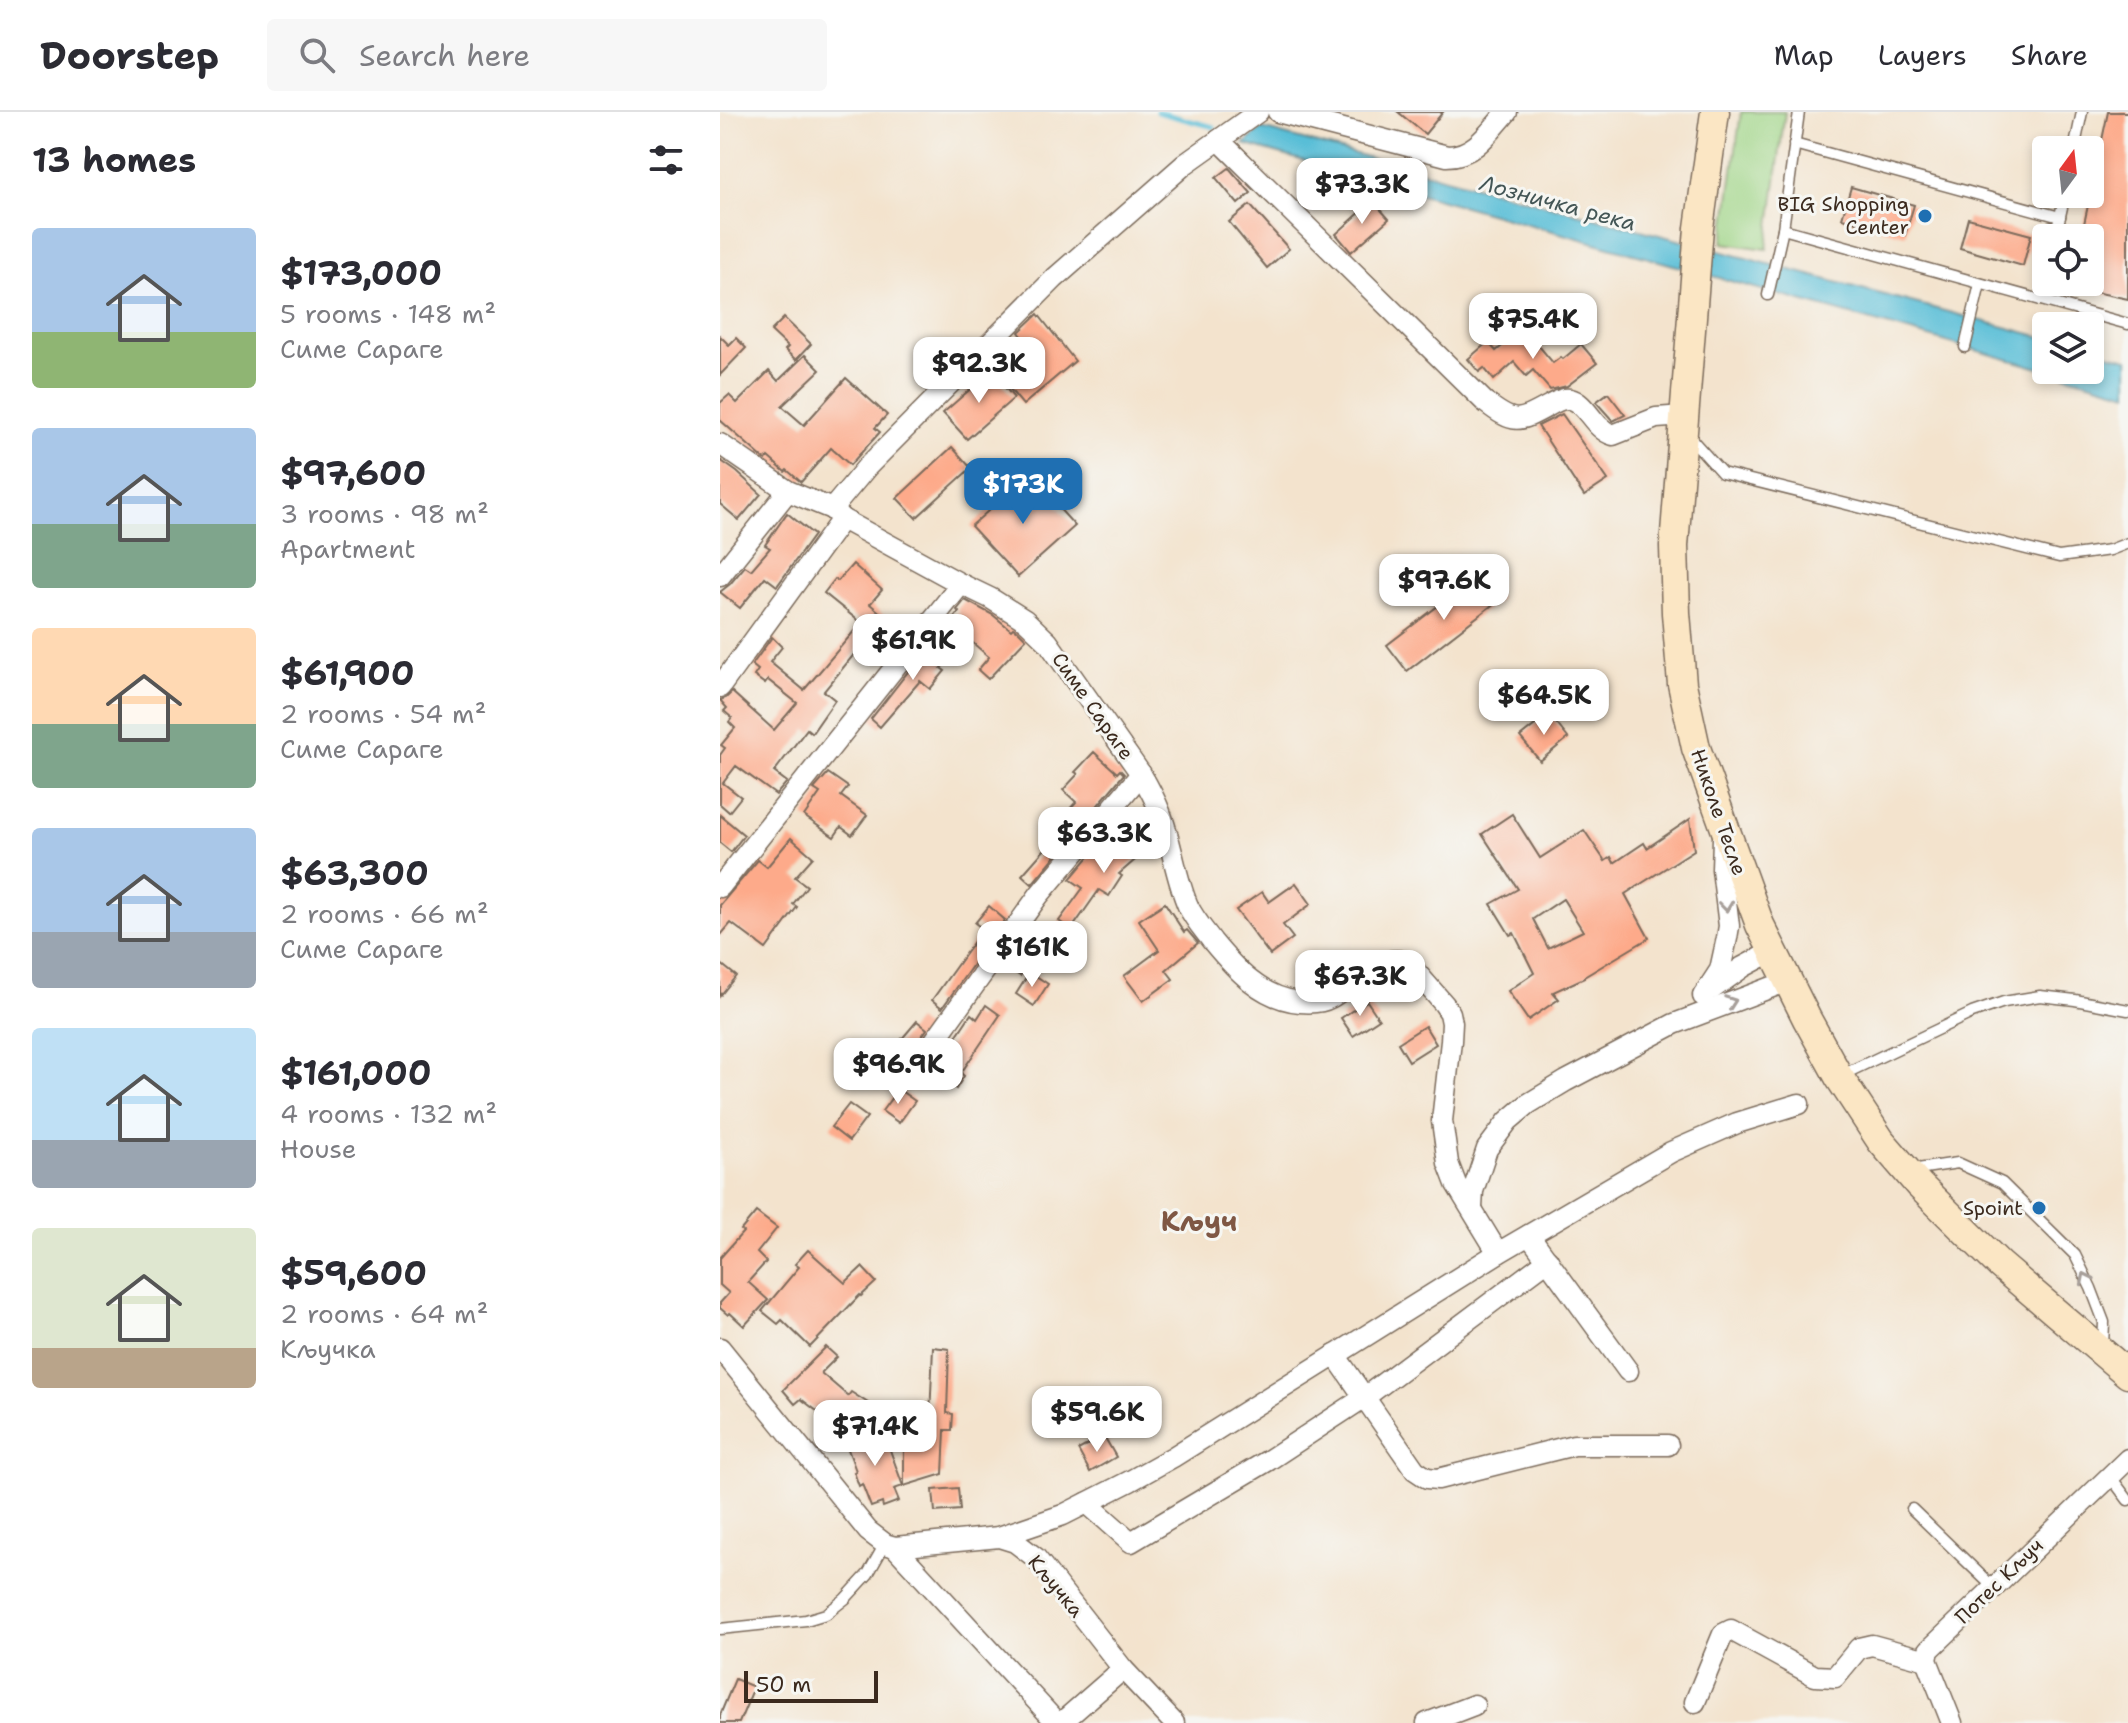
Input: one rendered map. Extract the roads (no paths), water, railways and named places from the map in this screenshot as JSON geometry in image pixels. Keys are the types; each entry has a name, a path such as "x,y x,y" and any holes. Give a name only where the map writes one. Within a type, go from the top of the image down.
{"street":[{"path":"720,687 867,467 1055,278 1185,164 1257,112"},
{"path":"1278,112 1447,156 1467,152 1476,146 1507,112"},
{"name":"Николе Тесле","path":"1715,112 1699,228 1674,546 1682,684 1696,748 1760,925 1839,1077 1881,1141 1906,1171 2000,1265 2128,1374"},
{"path":"1219,140 1485,402 1503,416 1523,420 1560,400 1571,399 1580,404 1604,432 1613,435 1656,418 1684,423"},
{"name":"Симе Сараге","path":"720,444 788,491 837,514 1010,609 1048,642 1141,774 1161,813 1190,911 1226,958 1258,988 1293,1001 1316,1003 1328,999 1386,961 1402,960 1409,964 1450,1013 1452,1023 1442,1121 1448,1163 1456,1184 1498,1253"},
{"path":"720,576 788,491"},
{"path":"720,887 961,584"},
{"path":"910,1075 1039,895 1141,774"},
{"path":"1703,996 1720,970 1729,926 1722,869 1724,828"},
{"path":"1674,1024 1721,981 1773,951"},
{"path":"1472,1208 1473,1191 1487,1149 1508,1121 1528,1104 1674,1024 1788,981"},
{"path":"890,1546 999,1537 1063,1515 1173,1457 1498,1253 1671,1152 1737,1123 1799,1104"},
{"path":"1445,1142 1459,1151 1487,1149"},
{"path":"1529,1235 1628,1371"},
{"path":"1087,1503 1131,1542 1269,1460 1365,1397 1548,1260"},
{"path":"720,1348 868,1531 890,1546 1059,1723 1123,1669"},
{"path":"1335,1355 1415,1470 1427,1478 1438,1479 1574,1445 1668,1445"},
{"name":"Потес Кључ","path":"1927,1660 1929,1650 2128,1459"},
{"name":"Кључка","path":"999,1537 1015,1542 1036,1558 1123,1669 1174,1723"},
{"path":"1695,1702 1723,1634 1731,1630 1815,1676 1835,1677 1859,1648 1872,1645 1927,1660 1952,1723"},
{"path":"1427,1723 1474,1705"}],"lane":[{"path":"1768,295 1783,229 1799,112"},
{"path":"2077,136 2082,112"},
{"path":"1794,144 2060,217"},
{"path":"2058,224 2062,208"},
{"path":"1783,229 2128,324"},
{"path":"1965,347 1980,284"},
{"path":"2041,300 2042,296"},
{"path":"1684,423 1722,473 2059,557 2110,550 2128,543"},
{"path":"1839,1077 1972,1013 2004,1002 2040,996 2128,1010"},
{"path":"1906,1171 1958,1163 2002,1183 2075,1255 2104,1322 2103,1353"},
{"path":"2110,1476 2128,1500"},
{"path":"1912,1509 1993,1587"},
{"path":"720,1629 806,1620 826,1614 845,1599 890,1546"}],"water":[{"path":"1262,129 2032,334 2032,366 1244,144"},
{"path":"2104,353 2128,359 2128,393 2096,384 2104,384"}],"waterway":[{"name":"Лозничка река","path":"1157,112 1214,127"}],"place":[{"name":"BIG Shopping Center","path":"1925,216"},
{"name":"Spoint","path":"2039,1208"}],"district":[{"name":"Кључ","path":"1199,1221"}]}
